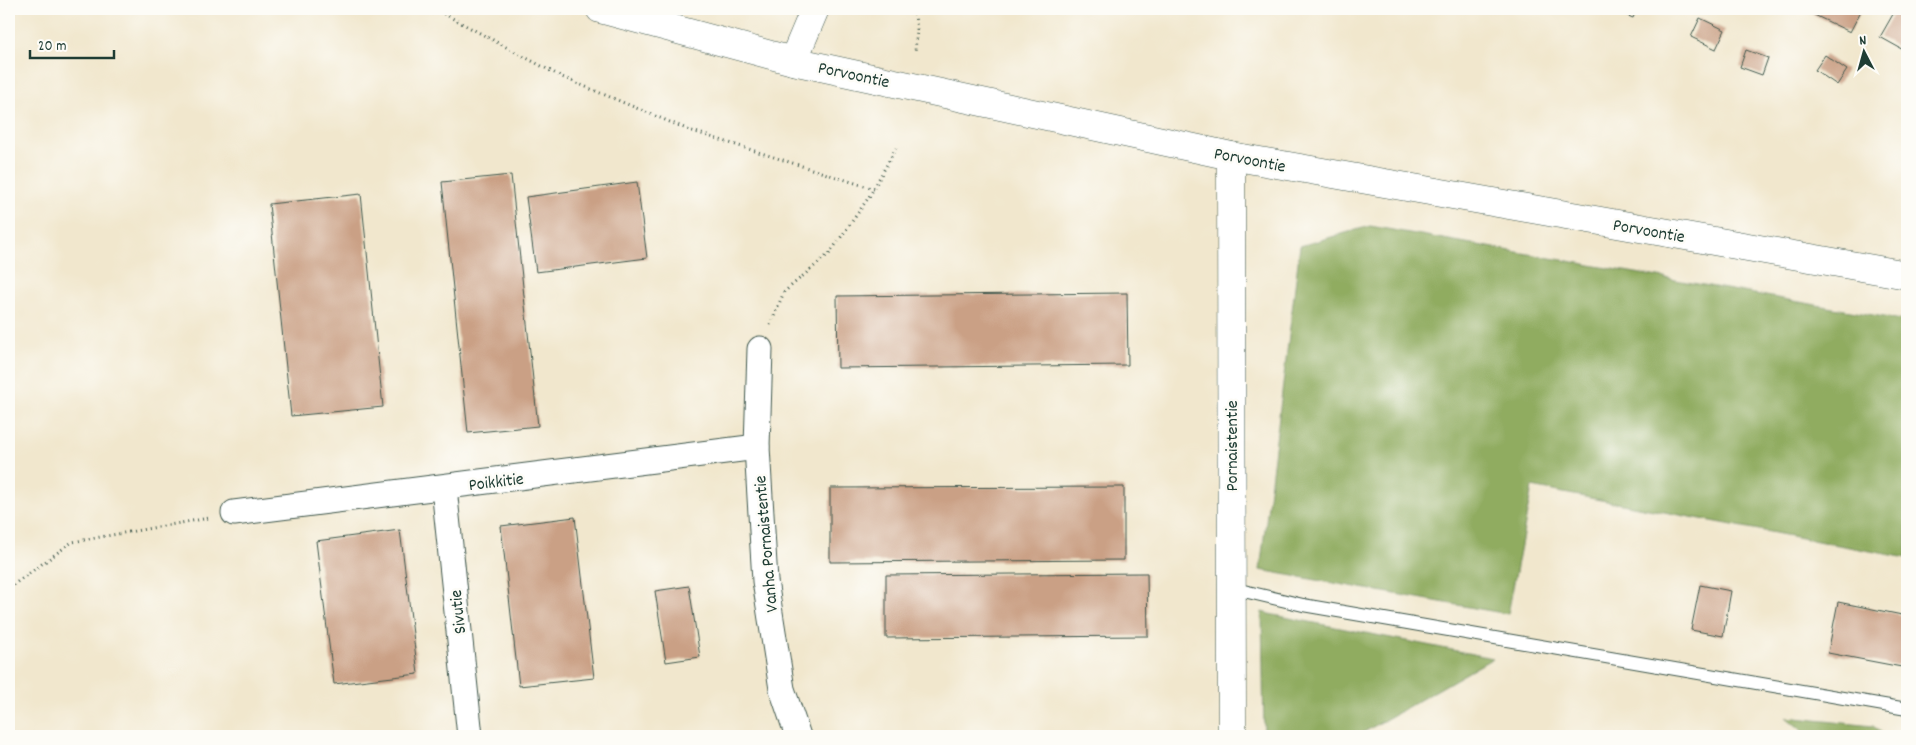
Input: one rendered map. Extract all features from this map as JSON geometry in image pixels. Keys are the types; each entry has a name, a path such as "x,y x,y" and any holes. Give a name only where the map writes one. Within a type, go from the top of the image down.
{"main road":[{"name":"Porvoontie","path":"600,9 793,61 1231,156 1907,275"},
{"path":"793,61 815,9"},
{"name":"Pornaistentie","path":"1231,156 1232,736"}],"street":[{"name":"Vanha Pornaistentie","path":"760,349 757,447 765,581 782,689 798,736"},
{"name":"Poikkitie","path":"234,513 757,447"},
{"name":"Sivutie","path":"444,488 470,736"}],"lane":[{"path":"1231,588 1303,605 1907,709"}],"path":[{"path":"435,9 562,77 689,130 874,190"},
{"path":"914,9 917,29 916,52"},
{"path":"760,349 784,292 830,253 874,190 896,148"},
{"path":"9,588 72,542 234,513"}],"green space":[{"path":"1370,226 1907,321 1907,558 1532,487 1508,614 1260,570 1300,246"},
{"path":"1262,612 1493,658 1357,736 1264,736"},
{"path":"1786,717 1873,726 1886,736 1809,736"}],"building":[{"path":"1611,9 1637,9 1633,18"},
{"path":"1808,9 1862,9 1850,32 1806,11"},
{"path":"1896,9 1907,9 1907,52 1880,37"},
{"path":"1700,18 1725,30 1716,49 1691,37"},
{"path":"1746,50 1768,58 1762,75 1740,67"},
{"path":"1825,55 1847,70 1837,85 1815,70"},
{"path":"511,175 538,426 468,433 442,182"},
{"path":"637,182 647,258 536,272 526,197"},
{"path":"361,194 383,407 291,416 269,204"},
{"path":"1127,293 1128,365 838,368 837,296"},
{"path":"1124,487 1124,560 830,562 830,488"},
{"path":"575,517 594,678 519,686 501,526"},
{"path":"400,530 418,674 334,684 316,541"},
{"path":"1147,573 1148,636 886,638 886,575"},
{"path":"1700,585 1731,591 1723,636 1691,630"},
{"path":"689,586 700,657 666,662 655,591"},
{"path":"1838,602 1907,616 1907,668 1828,653"}]}
